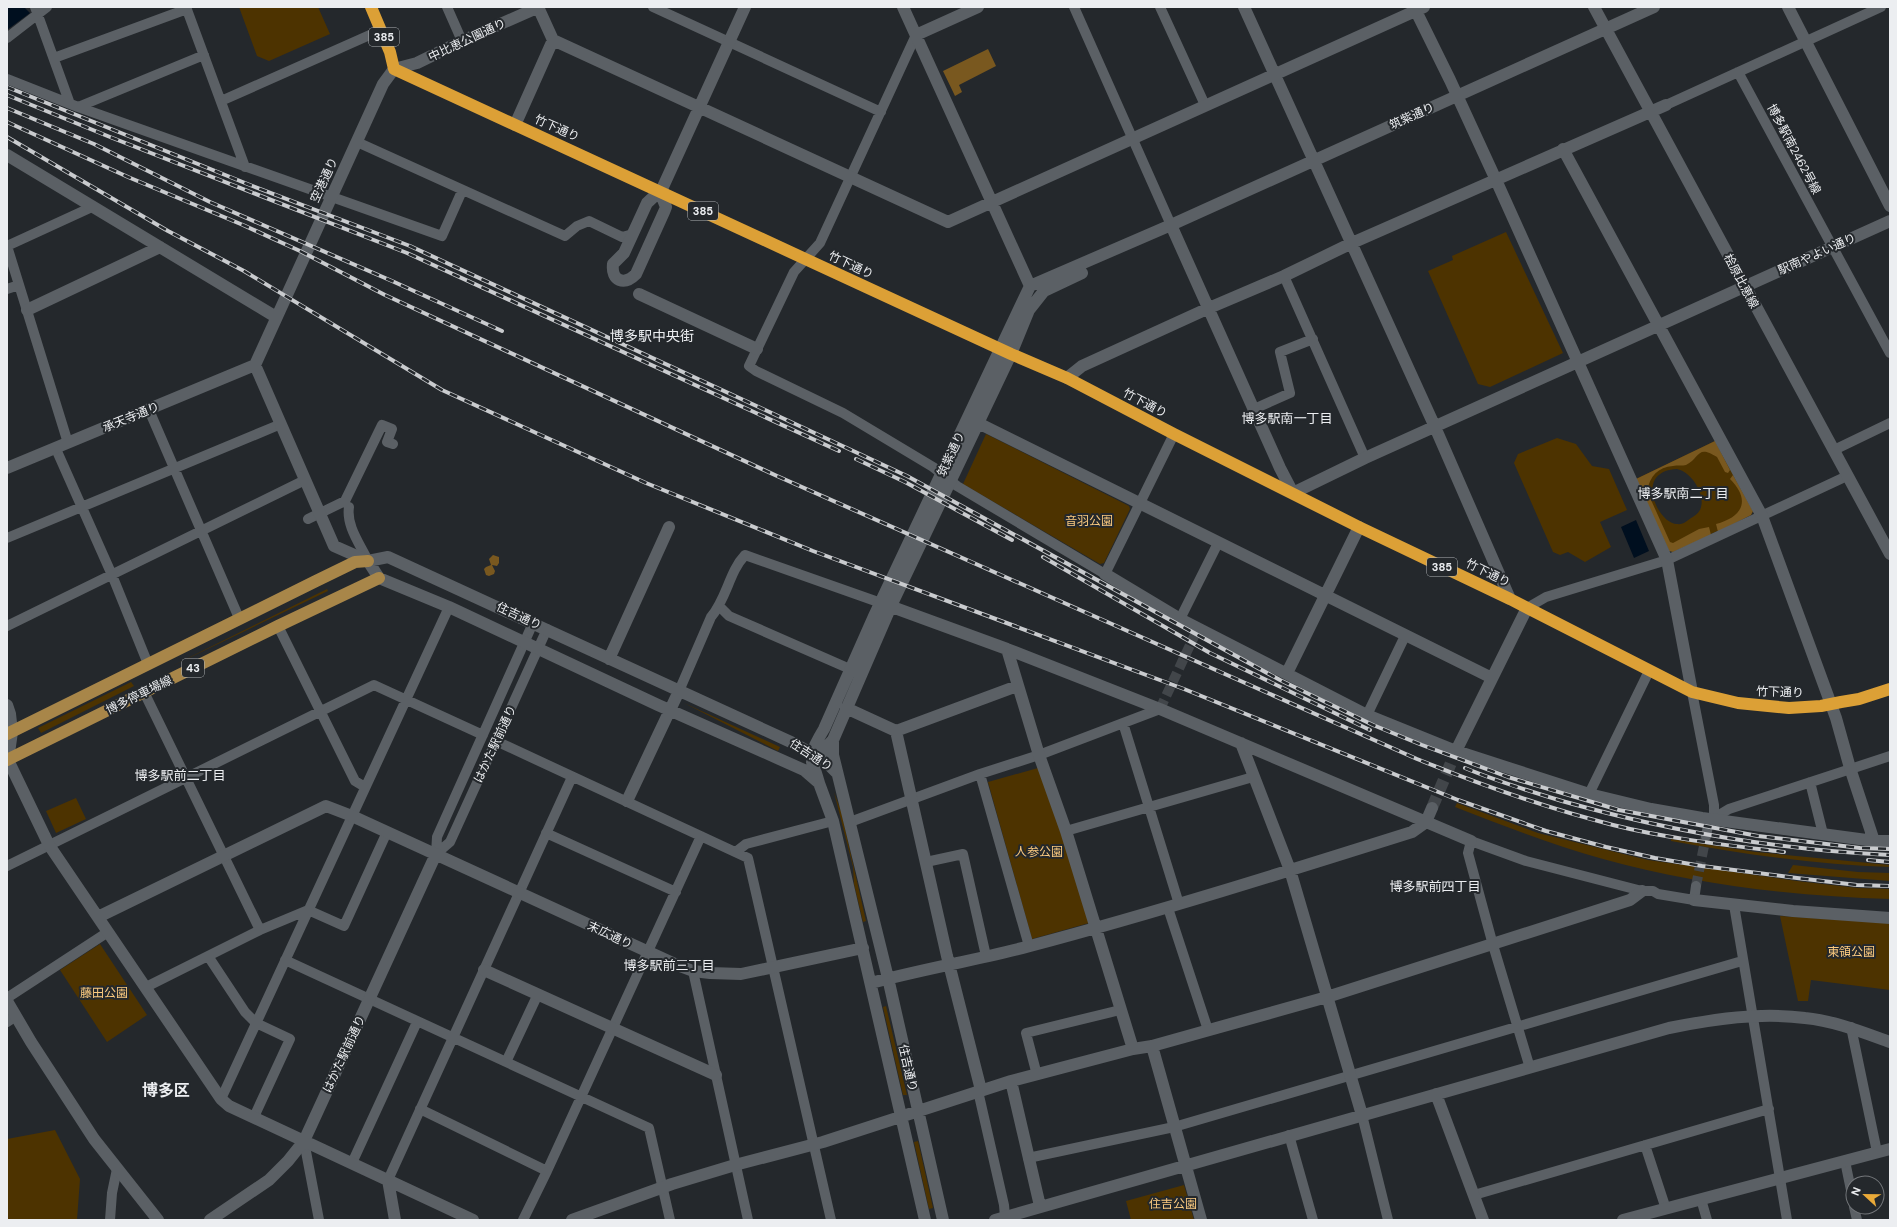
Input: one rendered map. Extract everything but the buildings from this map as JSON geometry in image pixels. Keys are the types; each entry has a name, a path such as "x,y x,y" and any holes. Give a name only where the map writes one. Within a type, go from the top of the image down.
{"highway":[{"name":"385","path":"371,7 390,52 394,69"},
{"name":"竹下通り","path":"394,69 1067,378 1174,434 1510,599 1692,692 1738,703 1773,707 1809,707 1858,699 1890,689"}],"main road":[{"name":"博多停車場線","path":"10,733 239,618 355,562 368,561"},
{"name":"博多停車場線","path":"8,760 278,626 379,578"}],"street":[{"path":"7,38 36,10 47,7"},
{"path":"447,7 462,41"},
{"path":"539,7 553,40 948,222 1275,75 1418,8 1667,560 1714,804 1714,818"},
{"name":"中比恵公園通り","path":"394,69 418,63 462,41 539,7"},
{"path":"653,7 881,112"},
{"path":"660,192 666,207 636,274 630,280 623,281 616,278 612,272 613,264 624,253 647,202 660,192 745,7"},
{"path":"904,7 1030,286"},
{"path":"978,7 916,35 819,246 794,272 749,366 756,371 843,413 933,467 946,478 1180,618 1367,714 1456,751 1589,794 1651,809 1874,841 1890,841"},
{"path":"1074,7 1280,468 1293,493"},
{"path":"1160,7 1205,106"},
{"path":"1244,7 1435,427 1510,599"},
{"name":"桧原比恵線","path":"1594,7 1890,554"},
{"name":"筑紫通り","path":"946,478 978,423 1030,286 1171,225 1654,7"},
{"path":"1788,7 1890,206"},
{"path":"1067,378 1082,366 1209,308 1284,276 1352,243 1563,149 1666,105 1881,7"},
{"path":"54,58 186,8 245,166"},
{"path":"36,10 74,105"},
{"path":"221,101 381,30"},
{"path":"515,124 553,40"},
{"path":"74,105 204,55"},
{"name":"空港通り","path":"255,365 383,84 394,69"},
{"name":"博多駅南2462号線","path":"1738,72 1890,353"},
{"path":"7,79 74,105 442,236 462,191"},
{"path":"357,142 462,191 565,236 577,226 589,222 622,236 633,234"},
{"path":"1563,149 1762,516 1831,704 1874,841"},
{"path":"7,155 276,317"},
{"path":"68,443 7,246 92,207"},
{"name":"駅南やよい通り","path":"1293,493 1365,458 1890,221"},
{"name":"筑紫通り","path":"813,757 820,735 850,669 886,604 1006,351 1029,310 1044,291 1170,231 1171,225"},
{"path":"27,310 160,247"},
{"path":"1284,276 1365,458"},
{"path":"7,289 19,285"},
{"path":"639,294 757,349"},
{"path":"1254,408 1290,393 1280,352 1313,339"},
{"path":"255,365 334,546 368,561"},
{"name":"承天寺通り","path":"7,468 56,449 255,365"},
{"path":"149,410 239,618"},
{"path":"1834,450 1890,422"},
{"path":"978,423 1140,505 1492,678"},
{"path":"7,538 174,470 281,424"},
{"path":"379,578 368,561 350,524 348,516 382,425 392,429 387,442 393,444"},
{"path":"1105,574 1174,434"},
{"path":"56,449 112,575 148,664"},
{"path":"1456,751 1527,608 1546,598 1667,560 1847,476"},
{"path":"7,626 305,480"},
{"path":"308,519 351,505"},
{"path":"1287,673 1359,526"},
{"path":"609,659 669,527"},
{"path":"1180,618 1218,543"},
{"path":"627,801 670,710 711,617 720,607 738,563 745,556 886,604 1007,649 1241,743 1471,841 1526,861 1642,891 1653,891 1658,894 1694,900 1825,914 1890,918"},
{"name":"住吉通り","path":"368,561 388,557 793,743 837,773 888,978 943,1220"},
{"name":"住吉通り","path":"379,578 449,607 670,710 804,770 819,783 833,821 925,1220"},
{"name":"筑紫通り","path":"813,757 833,740 886,604"},
{"path":"221,1099 405,699 449,607"},
{"path":"720,607 729,616 850,669"},
{"name":"はかた駅前通り","path":"210,1220 269,1180 288,1161 304,1141 436,854 437,837 533,623"},
{"path":"278,626 354,781 365,787"},
{"name":"はかた駅前通り","path":"436,854 450,842 547,629"},
{"path":"1367,714 1405,636"},
{"path":"1007,649 1017,686 1066,831 1133,1049"},
{"path":"1589,794 1649,671"},
{"path":"7,866 374,685 484,735"},
{"path":"846,708 896,730 1017,686"},
{"path":"144,692 260,930"},
{"path":"7,705 10,714 8,760 50,845 221,1099 229,1106 473,1220"},
{"path":"850,822 980,774 1040,755 1124,722 1160,710"},
{"path":"1124,722 1149,807 1208,1030"},
{"path":"896,730 1008,1218 1040,1206 1186,1166 1289,1135 1669,1028 1710,1019 1754,1016 1805,1018 1851,1027 1890,1042"},
{"path":"793,743 801,745 811,744 820,735"},
{"path":"833,740 833,755 837,773"},
{"path":"496,741 700,836 736,851 748,858 831,1220"},
{"path":"1241,743 1290,870 1362,1115 1388,1220"},
{"path":"1706,836 1709,821 1728,809 1890,756"},
{"path":"787,763 796,766 813,757 819,783"},
{"path":"980,774 1029,946"},
{"path":"395,1220 388,1180 572,777"},
{"path":"1066,831 1253,777"},
{"path":"1810,782 1823,834"},
{"name":"末広通り","path":"98,917 326,806 352,816 436,854 647,952 693,970 725,975 741,974 863,948"},
{"path":"871,983 1029,946 1174,906 1412,832 1426,822 1432,808"},
{"path":"736,851 746,844 833,821"},
{"path":"146,987 260,930 308,910 344,926 387,832"},
{"path":"546,833 676,892"},
{"path":"523,1220 548,1171 647,952 676,892 700,836"},
{"path":"1471,841 1468,854 1493,945 1530,1068"},
{"path":"926,862 963,854 986,956"},
{"path":"1694,900 1696,886"},
{"path":"572,1220 589,1218 663,1188 735,1165 814,1144 901,1117 979,1090 1133,1049 1152,1046 1327,997 1630,900 1642,891"},
{"path":"1734,905 1749,1004 1754,1016 1787,1220"},
{"path":"108,932 7,999 12,1019 56,1081 94,1139 158,1220"},
{"path":"208,956 245,1012 256,1023 290,1039 254,1117"},
{"path":"285,960 649,1128 670,1220"},
{"path":"1028,1158 1174,1127 1742,961"},
{"path":"484,970 716,1075"},
{"path":"693,970 748,1220"},
{"path":"506,1062 538,994"},
{"path":"1037,1075 1026,1033 1120,1010"},
{"path":"352,1163 417,1022"},
{"path":"1851,1027 1877,1152"},
{"path":"1152,1046 1174,1127 1202,1220"},
{"path":"1011,1081 1040,1206"},
{"path":"1436,1094 1483,1220"},
{"path":"420,1109 548,1171"},
{"path":"1474,1194 1769,1109"},
{"path":"1289,1135 1313,1220"},
{"path":"304,1141 319,1220"},
{"path":"1645,1145 1666,1208"},
{"path":"1623,1220 1654,1216 1666,1208 1890,1149"},
{"path":"1845,1161 1848,1175"},
{"path":"110,1220 112,1193 117,1169"},
{"path":"1701,1199 1707,1220"}],"green space":[{"path":"239,7 318,7 330,34 269,61 257,56"},
{"path":"1506,232 1563,353 1490,387 1478,384 1428,271 1453,260 1452,256"},
{"name":"音羽公園","path":"986,434 1129,506 1130,509 1104,563 1100,564 963,484"},
{"path":"1557,438 1576,444 1592,466 1609,469 1627,510 1600,522 1611,547 1585,562 1568,552 1560,555 1553,552 1514,463 1518,454"},
{"path":"1715,441 1753,511 1751,515 1673,552 1636,479","holes":["1677,469 1687,474 1696,484 1702,501 1697,514 1685,522 1677,524 1670,522 1663,516 1657,507 1653,497 1653,487 1656,478 1664,472"]},
{"path":"327,589 328,591 170,667"},
{"path":"131,682 134,686 41,733 38,728"},
{"path":"684,703 780,747 778,751"},
{"name":"人参公園","path":"1045,766 1089,923 1032,939 988,782"},
{"path":"834,792 841,811 866,921 863,922 854,884 853,867"},
{"path":"76,798 86,819 56,833 46,811"},
{"path":"1457,803 1538,833 1648,860 1797,881 1858,888 1890,889 1890,899 1782,892 1745,888 1674,876 1603,859 1566,848 1455,807"},
{"path":"1671,839 1756,852 1890,865 1890,867 1835,864 1780,858 1698,846 1671,841"},
{"path":"1793,865 1858,872 1890,873 1890,881 1788,873"},
{"name":"東領公園","path":"1780,916 1890,923 1890,990 1811,980 1808,1001 1798,1001"},
{"name":"藤田公園","path":"100,944 147,1015 107,1042 60,970"},
{"path":"886,1006 907,1095 903,1095 883,1007"},
{"path":"55,1130 80,1179 77,1220 7,1220 7,1139"},
{"path":"918,1141 933,1208 929,1209 914,1142"},
{"name":"住吉公園","path":"1184,1185 1194,1220 1131,1220 1126,1201"}],"shaded area":[{"path":"988,49 996,66 959,85 962,92 955,96 943,71"},
{"path":"1715,441 1730,470 1728,473 1725,472 1717,457 1710,453 1702,452 1686,465 1668,467 1659,470 1650,481 1647,491 1670,542 1673,543 1699,529 1709,527 1711,535 1673,552 1669,551 1636,479"},
{"path":"1733,475 1753,511 1751,515 1718,532 1716,524 1733,517 1741,507 1742,501 1740,494 1737,487 1730,479"},
{"path":"493,555 499,557 499,563 497,566 492,565 495,571 494,574 489,576 486,575 484,569 491,565 489,559"}],"water":[{"path":"7,7 24,7 30,13 7,30"},
{"path":"1636,520 1649,551 1634,558 1621,527"}],"tunnel":[{"path":"1160,709 1198,628"},
{"path":"1432,808 1456,751"},
{"path":"1696,886 1706,836"}],"railway":[{"path":"7,87 250,185 410,246 763,409 907,476 1280,680 1373,725 1422,745 1508,777 1619,810 1758,836 1860,848 1890,849"},
{"path":"7,95 110,137 407,253 839,451"},
{"path":"7,108 94,144 210,202 392,281 502,331"},
{"path":"7,122 128,177 243,225 300,251 385,295 777,476 1417,759 1514,795 1613,825 1677,838 1784,852"},
{"path":"7,137 168,231 244,271 442,390 646,483 813,551 1184,689 1458,800 1546,831 1655,858 1702,866 1857,885 1890,886"},
{"path":"856,459 905,482 1012,540"},
{"path":"1043,557 1210,653 1370,730"},
{"path":"1465,768 1501,782 1562,801 1602,812 1683,830 1766,844 1807,849 1890,855"},
{"path":"1868,860 1890,862"}],"district":[{"name":"博多駅中央街","path":"652,336"},
{"name":"博多駅南一丁目","path":"1287,418"},
{"name":"博多駅南二丁目","path":"1683,493"},
{"name":"博多駅前二丁目","path":"180,775"},
{"name":"博多駅前四丁目","path":"1435,886"},
{"name":"博多駅前三丁目","path":"669,965"},
{"name":"博多区","path":"166,1090"}]}
